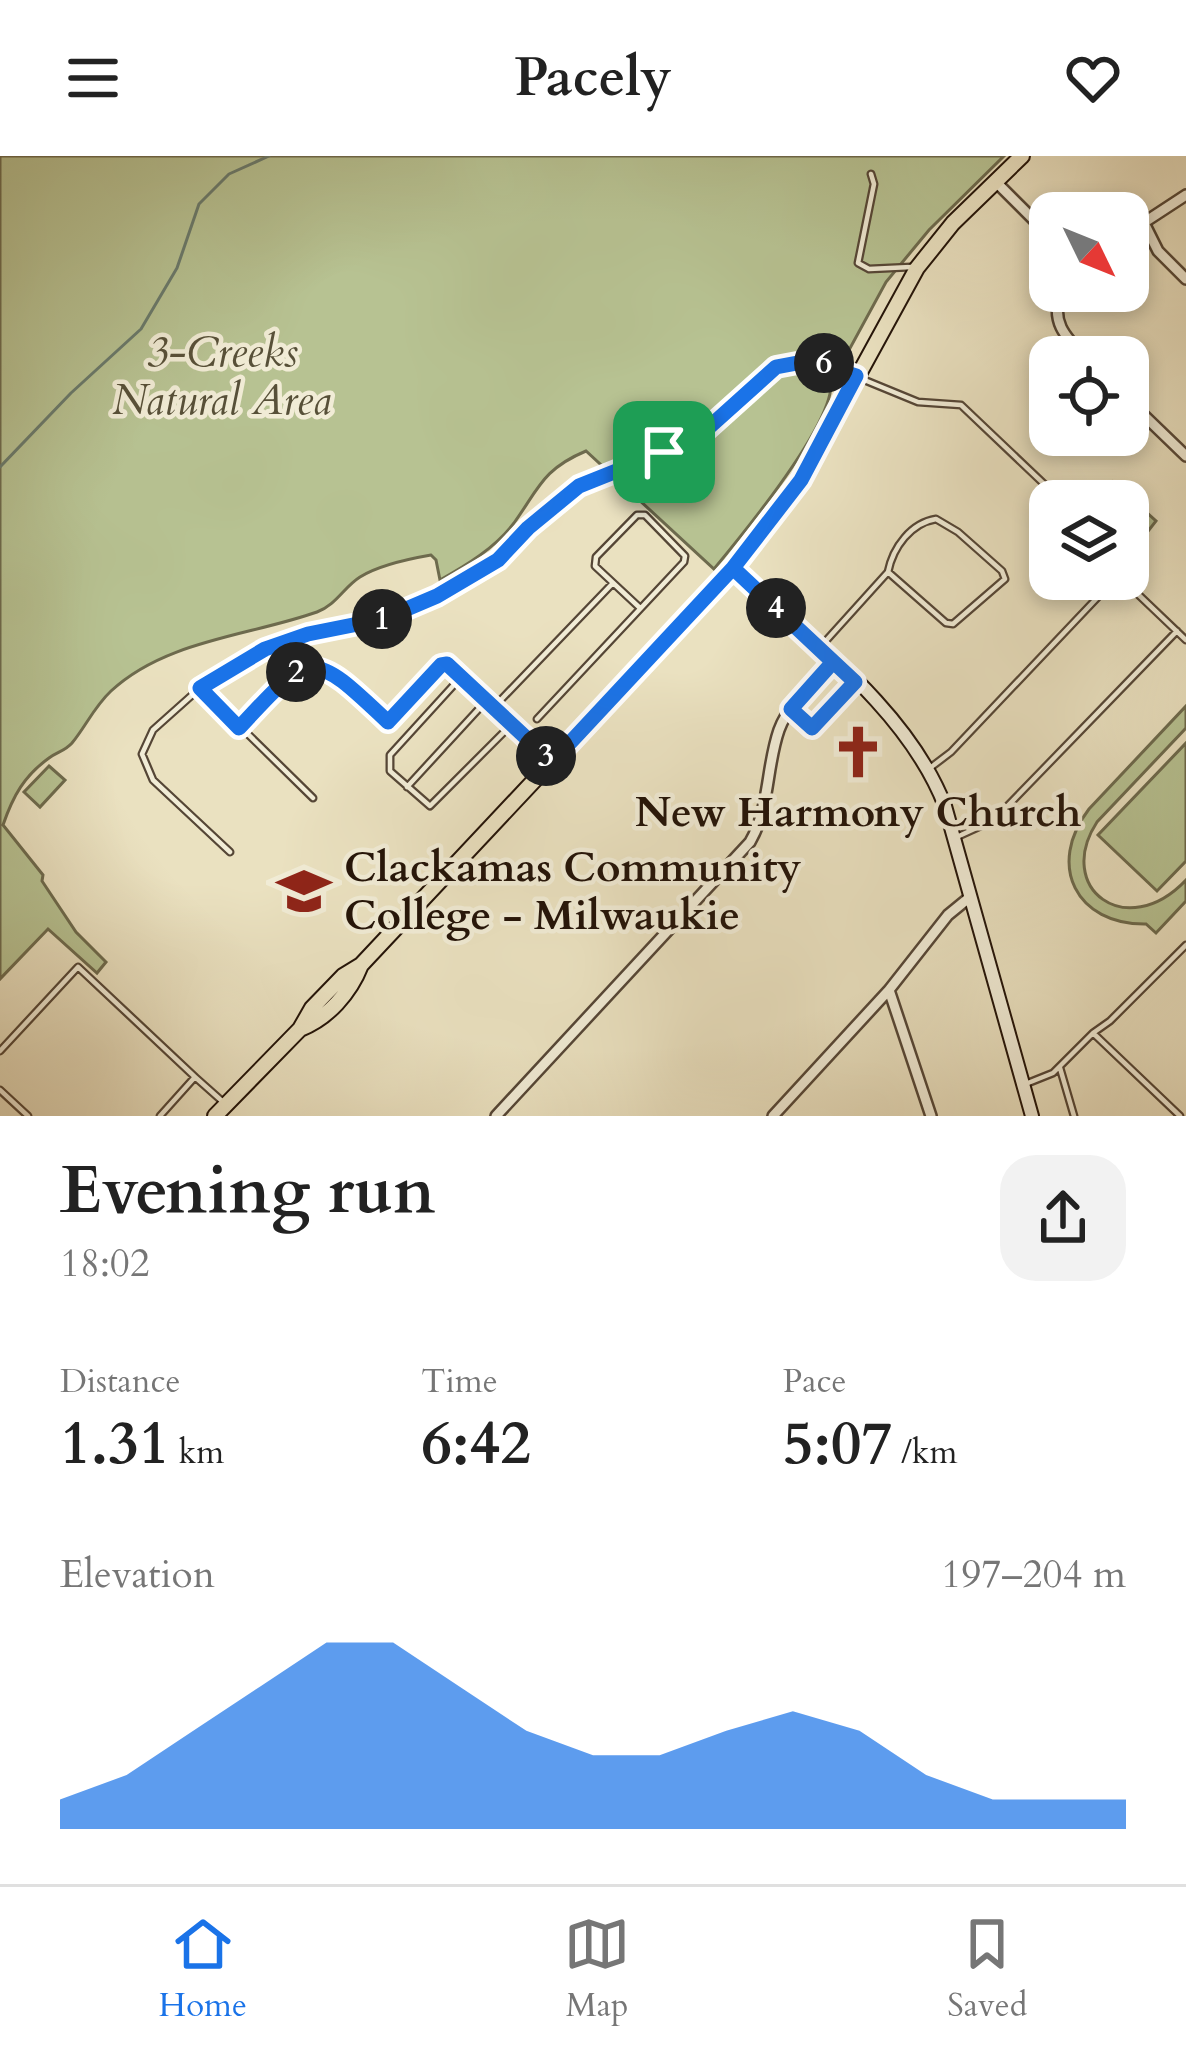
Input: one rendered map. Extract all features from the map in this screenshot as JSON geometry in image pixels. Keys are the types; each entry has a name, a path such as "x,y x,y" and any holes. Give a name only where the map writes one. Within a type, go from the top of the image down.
{"main road":[{"path":"221,1110 300,1029 318,1022 354,983 361,965 733,568 801,480 917,268 953,223 1022,156"}],"street":[{"path":"995,182 1029,215"},
{"path":"1149,220 1186,195"},
{"path":"1149,234 1157,251 1186,279"},
{"path":"1149,420 1186,456"},
{"path":"733,568 892,718 928,769 954,839 1032,1116"},
{"path":"496,1116 750,842 764,808 780,730 791,709 833,662"},
{"path":"773,1116 890,990 948,915 970,897"},
{"path":"890,990 931,1116"}],"lane":[{"path":"872,175 858,263 869,269 917,268"},
{"path":"230,852 153,779 142,754 153,730 200,688 265,649 308,634 383,619 437,596 498,560 579,486 681,446 706,430 776,367 808,361 918,402 961,405 1040,480"},
{"path":"537,719 684,562 685,556 645,514 637,514 596,557 595,566 640,608"},
{"path":"819,648 888,572 892,554 922,521 936,519 958,532 1005,579 952,624 888,572"},
{"path":"494,707 613,583"},
{"path":"928,769 951,752 1099,600"},
{"path":"1142,600 1186,640"},
{"path":"954,839 994,820 1177,632"},
{"path":"239,728 293,672 323,668 334,672 388,722 447,664 552,762"},
{"path":"462,676 390,755 391,771 407,787 430,806 438,802 512,724"},
{"path":"791,709 812,728 855,682"},
{"path":"200,688 314,798"},
{"path":"407,787 487,700"},
{"path":"1023,1085 1060,1068 1186,945"},
{"path":"0,1051 78,967 195,1077 221,1110"},
{"path":"1093,1033 1180,1116"},
{"path":"1060,1068 1074,1116"},
{"path":"160,1116 195,1077"},
{"path":"0,1090 28,1116"}],"green space":[{"name":"3-Creeks Natural Area","path":"0,156 1004,156 929,230 886,282 831,383 828,402 803,451 714,569 586,451 551,472 498,540 440,580 431,555 385,566 360,577 317,612 182,650 133,674 111,691 72,743 26,779 3,825 43,875 42,881 76,932 106,962 97,973 48,929 0,979"},
{"path":"1186,706 1186,728 1097,822 1086,846 1084,868 1090,886 1120,907 1141,907 1163,898 1186,880 1186,901 1156,933 1146,924 1122,922 1086,903 1075,888 1070,851 1089,809"},
{"path":"1186,743 1186,861 1157,891 1098,835"},
{"path":"49,766 65,780 40,807 24,792"}],"waterway":[{"path":"0,467 141,329 177,268 199,204 229,174 269,156"}],"place":[{"name":"New Harmony Church","path":"858,752"},
{"name":"Clackamas Community College - Milwaukie","path":"304,891"}],"route":[{"path":"664,452 579,486 498,560 437,596 383,619 308,634 265,649 200,688 239,728 293,672 323,668 334,672 388,722 447,664 552,762 733,568 833,662 791,709 812,728 855,682 733,568 791,496 856,376 823,362 776,367 706,430 664,452"}]}
